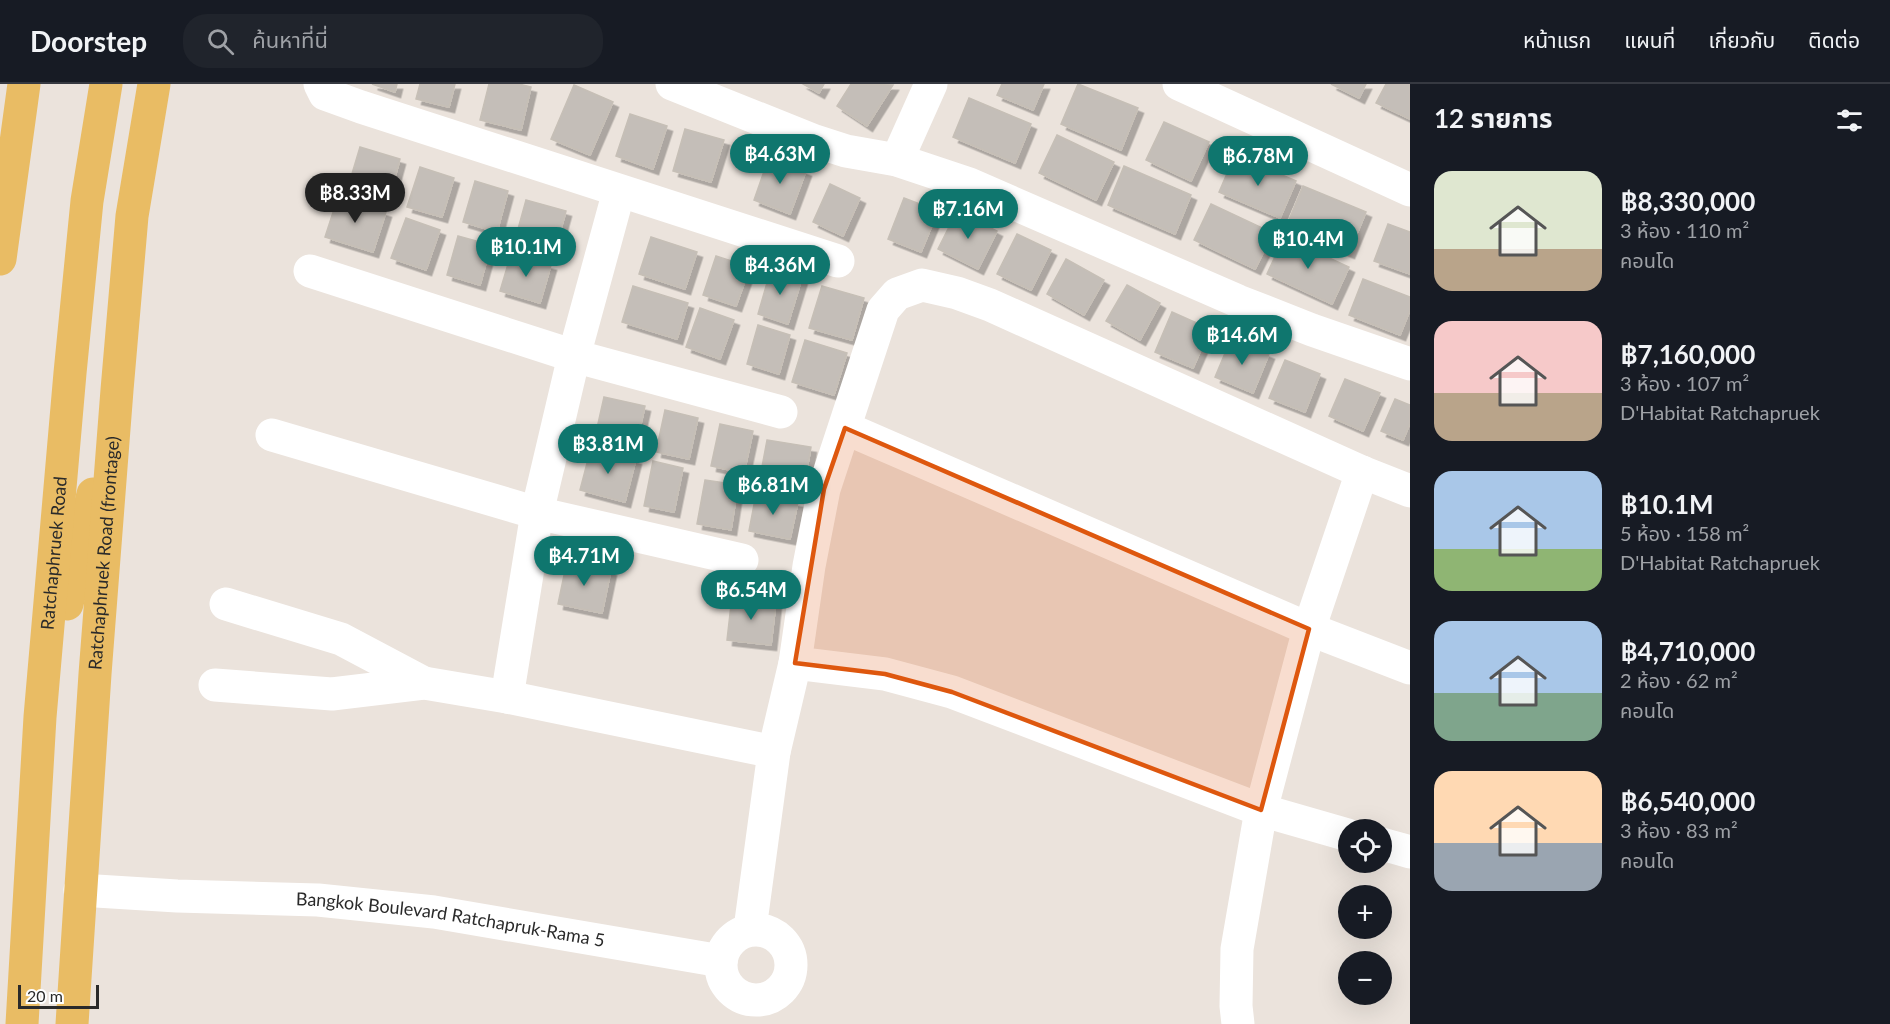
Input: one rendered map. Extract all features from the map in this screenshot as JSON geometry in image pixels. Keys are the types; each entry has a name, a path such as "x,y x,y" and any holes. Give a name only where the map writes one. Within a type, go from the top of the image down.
{"main road":[{"path":"0,259 24,84"},
{"name":"Ratchaphruek Road","path":"22,1024 40,717 87,201 106,84"},
{"name":"Ratchaphruek Road (frontage)","path":"72,1024 117,390 132,216 154,84"},
{"path":"40,717 117,390"}],"street":[{"path":"320,84 325,94 838,261"},
{"path":"672,84 815,141 846,151 897,160 969,184 1238,301 1410,364"},
{"path":"897,160 931,84"},
{"path":"1179,84 1410,190"},
{"path":"507,697 537,513 574,356 619,191"},
{"path":"310,272 574,356 781,412"},
{"path":"750,929 774,752 795,663 809,566 824,489 883,310 897,294 922,285 957,293 990,305 1362,472 1410,491"},
{"path":"844,428 1309,628 1410,668"},
{"path":"272,435 537,513 742,560"},
{"path":"1238,1024 1237,949 1261,810 1309,628 1362,472"},
{"path":"226,604 341,639 424,683"},
{"path":"795,663 885,674 952,692 1261,810 1338,832"},
{"path":"215,685 332,694 424,683 507,697 774,752"},
{"path":"1392,847 1410,852"},
{"name":"Bangkok Boulevard Ratchapruk-Rama 5","path":"80,890 177,896 318,900 434,912 721,961"},
{"path":"750,929 770,931 786,944 793,963 788,982 753,1012 723,979 721,961 725,946 736,935 750,929"}],"highlighted area":[{"path":"845,428 1309,629 1261,810 952,692 885,674 795,663 824,489"}],"building":[{"path":"372,84 397,84 395,92"},
{"path":"420,84 455,84 449,107 416,99"},
{"path":"489,84 519,84 531,87 521,130 480,120"},
{"path":"803,84 824,84 819,93"},
{"path":"851,84 893,85 867,126 837,106"},
{"path":"1002,84 1044,84 1033,110 997,95"},
{"path":"1078,84 1138,108 1121,150 1061,124"},
{"path":"1331,84 1366,84 1359,98"},
{"path":"1386,84 1410,84 1410,119 1376,103"},
{"path":"574,85 613,102 590,155 551,139"},
{"path":"969,98 1031,124 1015,163 953,137"},
{"path":"630,114 667,126 653,169 616,156"},
{"path":"1164,122 1209,142 1191,181 1146,160"},
{"path":"685,129 724,140 711,182 673,171"},
{"path":"1057,135 1114,162 1096,200 1039,173"},
{"path":"360,147 400,159 389,199 348,187"},
{"path":"1235,155 1296,181 1280,218 1219,192"},
{"path":"769,157 806,171 790,214 754,200"},
{"path":"1124,166 1191,195 1175,234 1108,205"},
{"path":"420,167 454,178 442,217 407,207"},
{"path":"475,181 508,191 497,232 463,222"},
{"path":"830,184 860,198 843,236 813,222"},
{"path":"1303,186 1366,212 1349,253 1286,227"},
{"path":"338,197 386,212 373,252 325,237"},
{"path":"904,198 938,211 921,252 888,239"},
{"path":"526,200 566,211 555,250 515,240"},
{"path":"1211,204 1273,233 1255,269 1194,240"},
{"path":"957,211 997,231 978,269 938,249"},
{"path":"406,218 440,230 426,270 391,258"},
{"path":"1388,224 1410,232 1410,274 1374,261"},
{"path":"1017,234 1051,250 1031,290 997,274"},
{"path":"458,236 491,245 480,285 447,275"},
{"path":"651,237 697,252 685,289 639,274"},
{"path":"1284,237 1349,267 1332,304 1267,274"},
{"path":"511,254 551,265 540,303 500,291"},
{"path":"716,256 750,267 736,306 703,295"},
{"path":"1066,259 1104,280 1084,315 1047,294"},
{"path":"771,269 802,278 788,324 758,314"},
{"path":"1363,279 1410,297 1410,310 1400,335 1349,315"},
{"path":"1127,285 1160,303 1140,340 1106,321"},
{"path":"633,286 688,303 677,339 622,322"},
{"path":"822,286 864,298 852,340 809,328"},
{"path":"700,308 734,320 720,359 686,347"},
{"path":"1172,312 1210,329 1193,368 1155,352"},
{"path":"758,325 790,335 779,374 747,364"},
{"path":"1231,339 1269,354 1253,393 1215,377"},
{"path":"805,340 847,353 834,395 792,382"},
{"path":"1285,360 1320,374 1305,412 1269,398"},
{"path":"1345,379 1380,393 1363,431 1329,416"},
{"path":"604,397 645,406 636,446 595,437"},
{"path":"1395,399 1410,405 1410,423 1403,440 1381,431"},
{"path":"665,410 698,418 689,459 656,452"},
{"path":"720,424 753,431 744,473 711,466"},
{"path":"767,440 811,447 803,491 759,483"},
{"path":"591,448 636,459 625,502 580,490"},
{"path":"653,461 683,468 674,512 644,506"},
{"path":"705,480 738,485 731,530 697,524"},
{"path":"756,494 798,502 790,539 749,531"},
{"path":"567,561 611,570 602,613 558,604"},
{"path":"732,596 776,602 771,645 727,640"}]}
